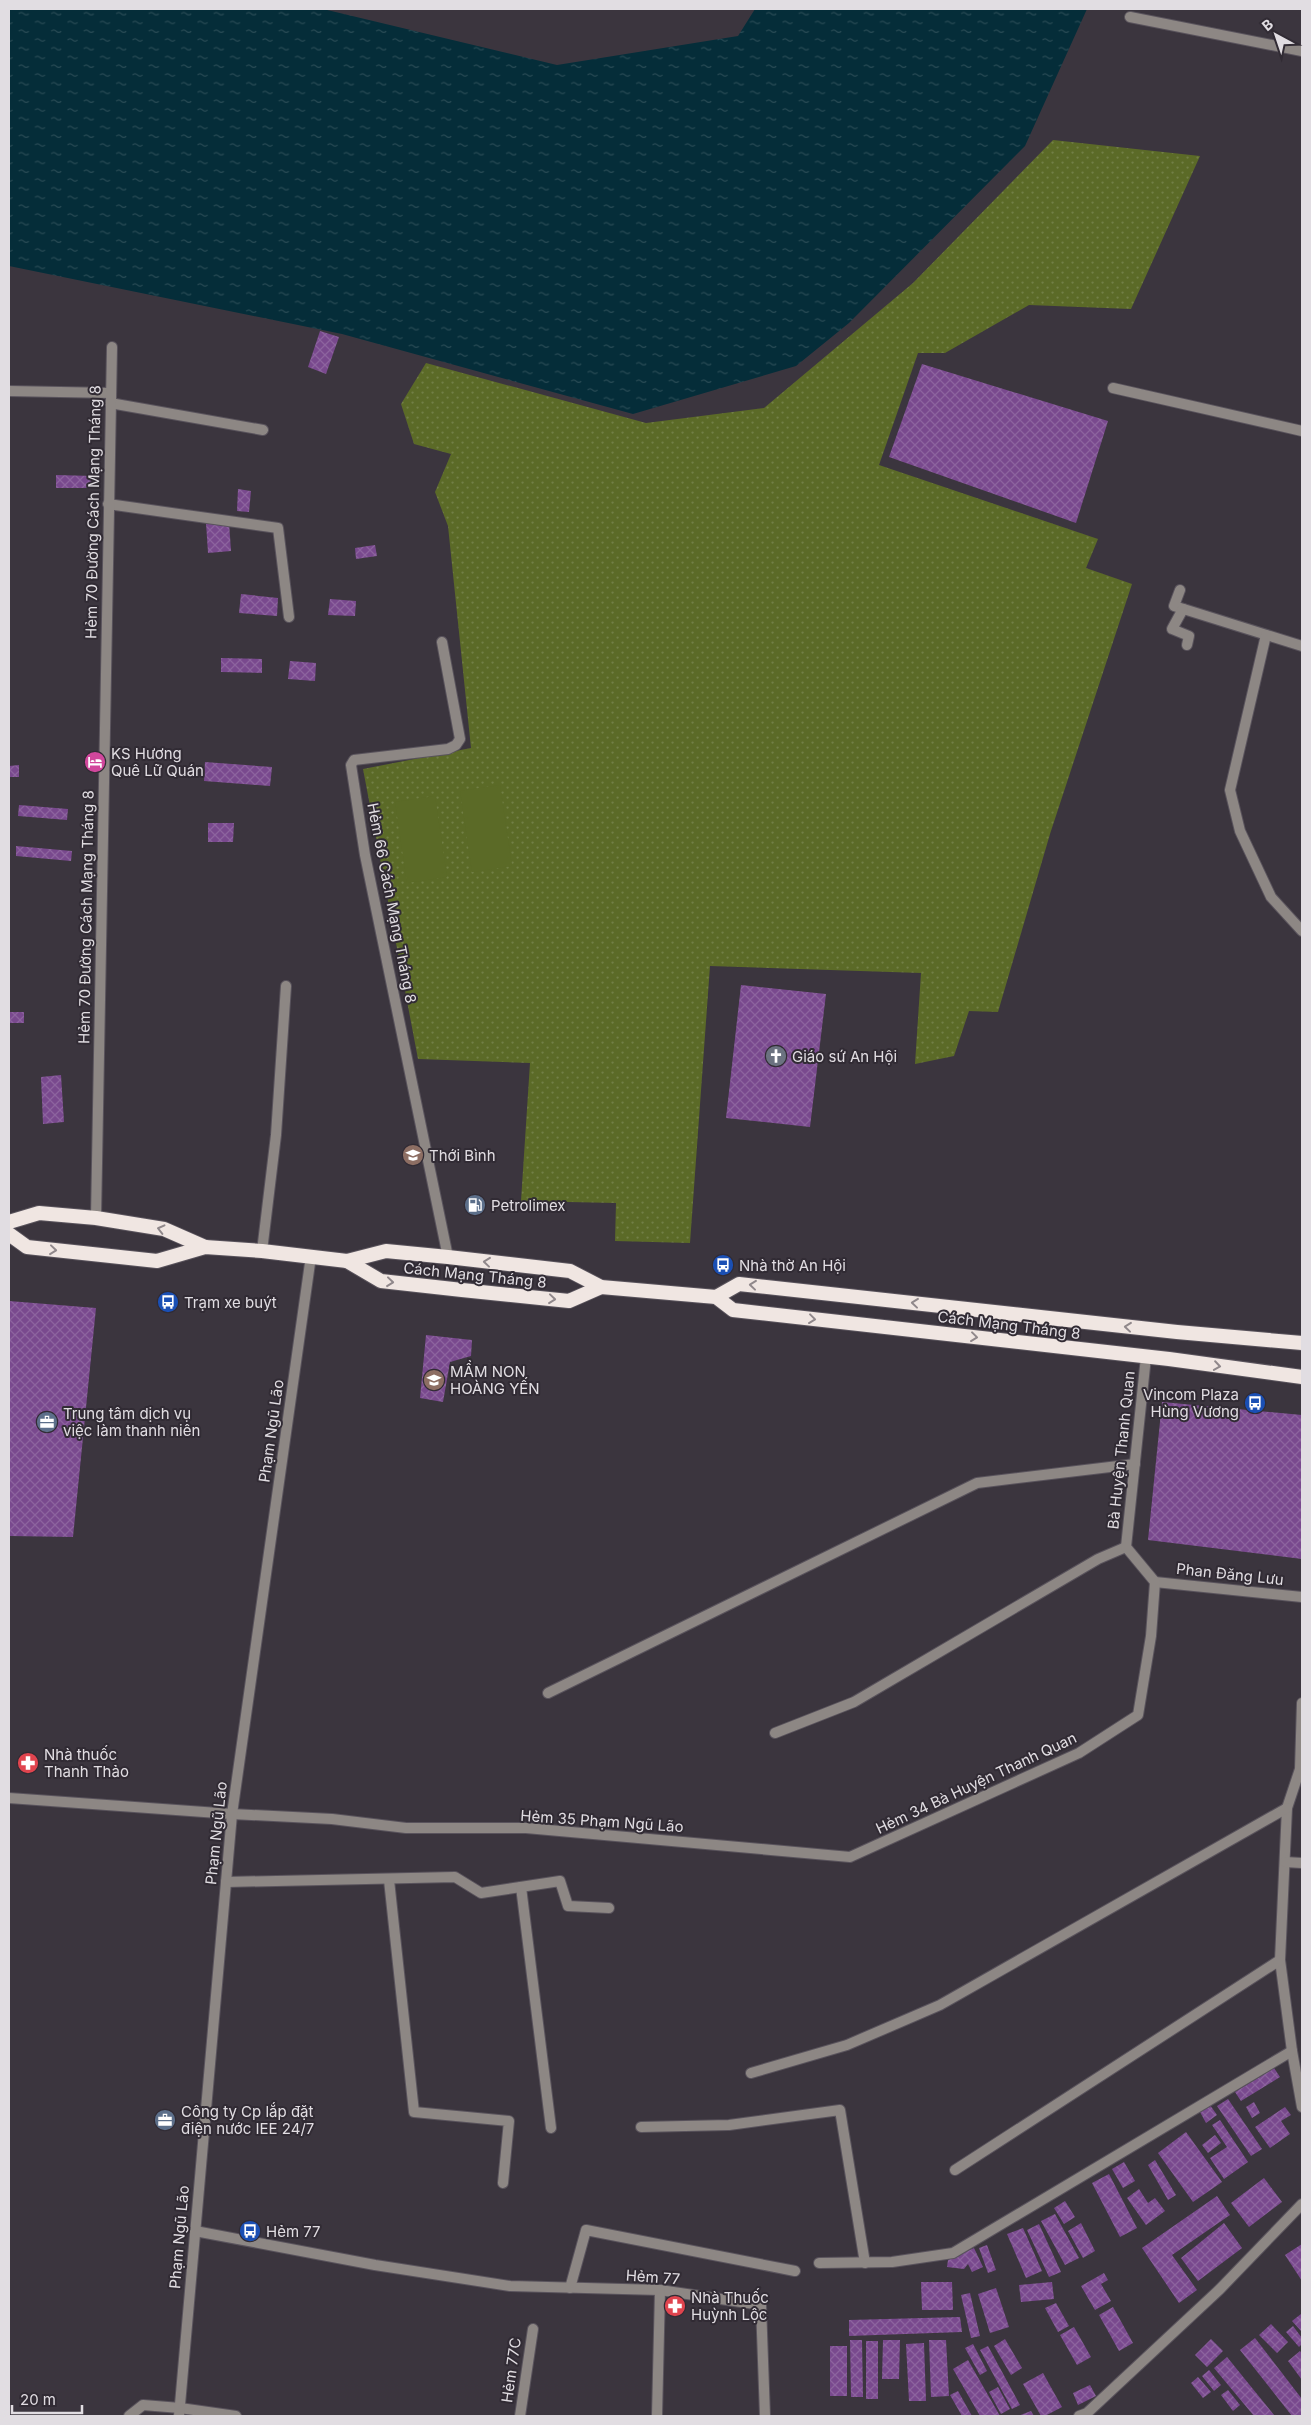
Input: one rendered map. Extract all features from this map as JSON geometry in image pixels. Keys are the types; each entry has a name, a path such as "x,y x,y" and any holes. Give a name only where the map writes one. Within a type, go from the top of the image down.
{"highway":[{"name":"Cách Mạng Tháng 8","path":"9,1222 39,1213 96,1218 164,1228 206,1247"},
{"name":"Cách Mạng Tháng 8","path":"9,1234 28,1247 157,1261 206,1247 311,1256 347,1261 382,1281 569,1301 601,1287"},
{"name":"Cách Mạng Tháng 8","path":"347,1261 386,1251 570,1271 601,1287 716,1297 733,1310 1146,1357 1302,1378"},
{"name":"Cách Mạng Tháng 8","path":"716,1297 740,1284 1302,1344"}],"street":[{"path":"1130,17 1302,51"},
{"name":"Hẻm 70 Đường Cách Mạng Tháng 8","path":"96,1218 112,346"},
{"path":"1113,388 1302,430"},
{"path":"9,391 111,398 263,430"},
{"path":"108,504 278,528 290,617"},
{"path":"1180,590 1174,606 1302,646"},
{"path":"1183,609 1172,629 1189,636 1187,645"},
{"path":"1266,635 1230,790 1240,831 1271,897 1302,931"},
{"name":"Hẻm 66 Cách Mạng Tháng 8","path":"442,642 460,739 456,745 448,749 354,760 351,765 365,855 448,1257"},
{"path":"262,1251 276,1135 286,986"},
{"name":"Phạm Ngũ Lão","path":"179,2412 232,1814 311,1256"},
{"name":"Bà Huyện Thanh Quan","path":"1146,1357 1126,1547 1155,1582"},
{"path":"548,1693 977,1483 1134,1464"},
{"path":"775,1733 854,1702 1098,1559 1126,1547"},
{"name":"Phan Đăng Lưu","path":"1155,1582 1302,1597"},
{"name":"Hẻm 34 Bà Huyện Thanh Quan","path":"850,1857 1079,1753 1138,1715 1151,1636 1155,1582"},
{"path":"1302,1702 1300,1769 1287,1808 1280,1960 1292,2051 1302,2106"},
{"name":"Hẻm 35 Phạm Ngũ Lão","path":"9,1798 332,1819 406,1828 526,1828 850,1857"},
{"path":"751,2073 847,2044 940,2004 1287,1808"},
{"path":"1284,1862 1302,1863"},
{"path":"226,1882 389,1880 455,1877 482,1893 560,1881 568,1906 609,1908"},
{"path":"389,1880 414,2112 508,2121 503,2183"},
{"path":"521,1887 551,2128"},
{"path":"955,2170 1280,1960"},
{"path":"819,2263 892,2262 953,2253 1292,2051"},
{"path":"641,2127 729,2125 840,2110 865,2263"},
{"path":"1085,2415 1220,2289 1302,2204"},
{"path":"570,2288 586,2230 795,2270"},
{"name":"Hẻm 77","path":"195,2231 435,2275 510,2286 660,2290 761,2305 765,2416"},
{"path":"658,2416 660,2290"},
{"name":"Hẻm 77C","path":"520,2416 533,2329"},
{"path":"129,2416 143,2405 179,2412 236,2416"}],"green space":[{"path":"1053,140 1200,156 1131,309 1029,305 945,353 918,353 879,465 1098,539 1086,568 1132,584 1050,834 998,1012 969,1011 954,1056 915,1064 921,973 710,966 690,1243 615,1241 616,1203 521,1201 530,1063 418,1059 363,769 471,748 448,526 435,492 451,454 414,444 401,404 426,363 646,423 764,408 913,283"},
{"path":"500,785 512,866 472,872 460,791"},
{"path":"435,796 447,877 407,883 395,802"}],"water":[{"path":"9,9 323,9 557,65 738,36 755,9 1087,9 1025,146 849,323 796,366 633,414 342,334 9,266"}],"building":[{"path":"320,331 339,337 326,374 308,367"},
{"path":"922,364 1108,421 1076,523 889,457"},
{"path":"56,475 94,476 94,488 56,488"},
{"path":"238,489 251,491 249,512 237,511"},
{"path":"229,522 231,551 208,553 206,523"},
{"path":"375,545 377,556 356,559 355,548"},
{"path":"241,594 278,598 277,616 239,613"},
{"path":"330,599 356,601 355,616 328,615"},
{"path":"221,658 262,659 262,673 221,672"},
{"path":"290,661 316,663 315,681 288,679"},
{"path":"205,762 272,767 270,786 204,781"},
{"path":"19,765 19,777 9,777 9,766"},
{"path":"19,805 68,809 67,820 18,816"},
{"path":"208,823 234,823 233,842 208,842"},
{"path":"16,846 72,851 71,861 16,856"},
{"name":"Giáo sứ An Hội","path":"741,985 826,994 810,1127 726,1118"},
{"path":"9,1012 24,1012 24,1023 9,1023"},
{"path":"61,1075 64,1122 43,1124 41,1077"},
{"name":"Trung tâm dịch vụ việc làm thanh niên","path":"9,1301 96,1308 73,1537 9,1536"},
{"name":"MẦM NON HOÀNG YẾN","path":"426,1335 472,1340 471,1356 450,1362 443,1402 420,1398"},
{"path":"1162,1402 1302,1415 1302,1559 1148,1540"},
{"path":"1274,2068 1280,2077 1241,2101 1235,2092"},
{"path":"1228,2099 1262,2149 1251,2156 1217,2106"},
{"path":"1254,2102 1260,2113 1252,2118 1246,2107"},
{"path":"1210,2105 1217,2115 1206,2123 1200,2112"},
{"path":"1285,2107 1291,2115 1281,2121 1290,2134 1270,2148 1255,2127"},
{"path":"1220,2120 1248,2162 1224,2179 1210,2158 1227,2147 1212,2125"},
{"path":"1186,2132 1222,2182 1193,2202 1158,2153"},
{"path":"1215,2135 1221,2143 1208,2153 1202,2145"},
{"path":"1155,2160 1176,2195 1168,2200 1148,2165"},
{"path":"1124,2162 1135,2181 1123,2188 1112,2169"},
{"path":"1109,2174 1137,2228 1120,2237 1092,2183"},
{"path":"1264,2178 1282,2202 1249,2227 1231,2203"},
{"path":"1139,2189 1148,2203 1155,2198 1165,2211 1146,2225 1127,2198"},
{"path":"1217,2196 1230,2215 1172,2255 1197,2290 1179,2303 1142,2248"},
{"path":"1065,2201 1075,2217 1064,2224 1054,2208"},
{"path":"1055,2214 1079,2258 1065,2265 1041,2221"},
{"path":"1081,2223 1095,2251 1083,2258 1068,2231"},
{"path":"1224,2223 1242,2248 1198,2281 1181,2258"},
{"path":"1039,2224 1061,2272 1049,2277 1027,2230"},
{"path":"1023,2228 1042,2271 1026,2278 1007,2234"},
{"path":"1302,2244 1302,2281 1285,2255"},
{"path":"987,2245 996,2270 988,2273 979,2248"},
{"path":"974,2248 983,2267 972,2272 968,2264 964,2269 947,2267 948,2260"},
{"path":"1104,2273 1108,2280 1101,2284 1111,2301 1095,2310 1081,2286"},
{"path":"921,2282 952,2282 953,2310 922,2310"},
{"path":"1052,2282 1054,2299 1021,2302 1019,2285"},
{"path":"996,2288 1009,2327 990,2333 978,2294"},
{"path":"970,2293 980,2336 971,2338 961,2295"},
{"path":"1056,2303 1069,2326 1058,2332 1045,2308"},
{"path":"1113,2307 1133,2343 1119,2351 1099,2315"},
{"path":"1302,2315 1302,2332 1292,2321"},
{"path":"960,2317 962,2332 849,2336 849,2320"},
{"path":"1271,2324 1288,2342 1277,2353 1259,2335"},
{"path":"1293,2326 1302,2338 1302,2344 1299,2347 1286,2332"},
{"path":"1074,2327 1091,2357 1077,2365 1060,2335"},
{"path":"1255,2338 1302,2399 1302,2416 1292,2416 1240,2350"},
{"path":"1005,2339 1022,2368 1011,2375 994,2346"},
{"path":"1211,2339 1223,2351 1207,2367 1195,2355"},
{"path":"850,2340 862,2340 863,2397 851,2397"},
{"path":"883,2340 900,2340 899,2379 882,2379"},
{"path":"929,2340 946,2340 949,2396 931,2397"},
{"path":"866,2341 878,2341 878,2399 866,2399"},
{"path":"924,2343 926,2401 909,2401 906,2344"},
{"path":"973,2344 987,2371 980,2375 965,2348"},
{"path":"830,2346 847,2346 847,2396 830,2396"},
{"path":"988,2346 1020,2405 1012,2409 980,2350"},
{"path":"1300,2351 1302,2354 1302,2380 1288,2361"},
{"path":"1227,2357 1274,2415 1254,2416 1214,2368"},
{"path":"968,2360 1000,2416 980,2416 953,2369"},
{"path":"1209,2370 1221,2385 1214,2391 1202,2376"},
{"path":"1043,2373 1062,2407 1045,2416 1041,2416 1023,2384"},
{"path":"1198,2377 1211,2392 1203,2398 1191,2383"},
{"path":"1090,2385 1096,2396 1078,2405 1073,2393"},
{"path":"998,2387 1010,2409 1001,2414 989,2392"},
{"path":"1228,2390 1240,2405 1233,2411 1221,2395"},
{"path":"958,2391 972,2416 962,2416 950,2395"},
{"path":"1031,2411 1034,2416 1018,2416"}],"place":[{"name":"KS Hương Quê Lữ Quán","path":"95,762"},
{"name":"Giáo sứ An Hội","path":"776,1056"},
{"name":"Thới Bình","path":"413,1155"},
{"name":"Petrolimex","path":"475,1205"},
{"name":"Nhà thờ An Hội","path":"723,1265"},
{"name":"Trạm xe buýt","path":"168,1302"},
{"name":"MẦM NON HOÀNG YẾN","path":"434,1380"},
{"name":"Vincom Plaza Hùng Vương","path":"1255,1403"},
{"name":"Trung tâm dịch vụ việc làm thanh niên","path":"47,1422"},
{"name":"Nhà thuốc Thanh Thảo","path":"28,1763"},
{"name":"Công ty Cp lắp đặt điện nước IEE 24/7","path":"165,2120"},
{"name":"Hẻm 77","path":"250,2231"},
{"name":"Nhà Thuốc Huỳnh Lộc","path":"675,2306"}]}
